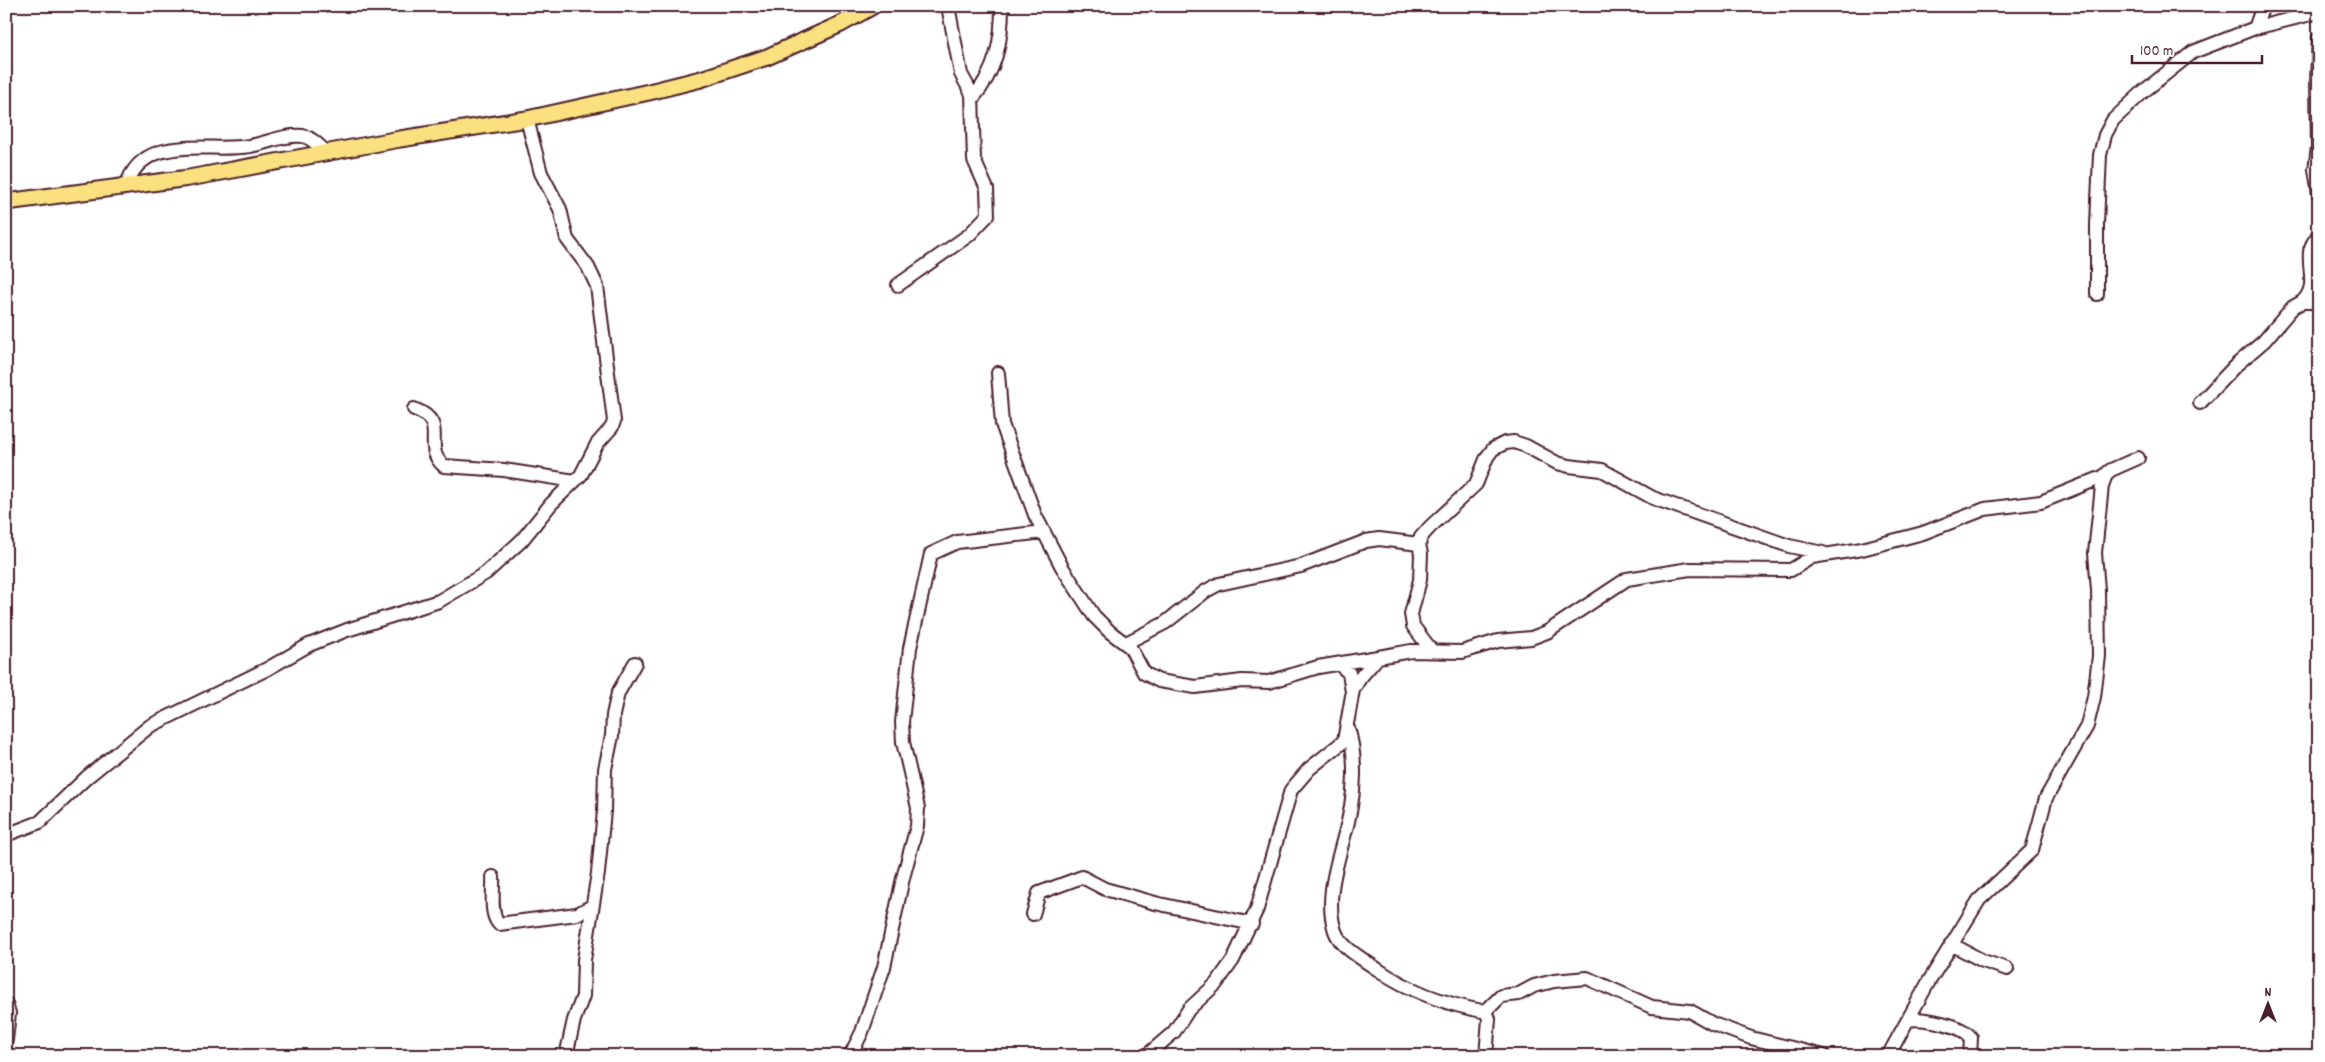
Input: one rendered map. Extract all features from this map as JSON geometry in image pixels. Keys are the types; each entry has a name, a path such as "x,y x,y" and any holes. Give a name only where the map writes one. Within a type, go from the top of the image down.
{"main road":[{"path":"6,202 126,187 328,154 400,139 527,119 655,91 739,66 816,36 874,6"}],"street":[{"path":"898,284 969,236 988,215 987,189 974,160 973,98 970,88 961,74 948,6"},
{"path":"973,98 986,81 1000,48 1002,6"},
{"path":"2255,28 2264,6"},
{"path":"2097,294 2097,224 2100,155 2107,130 2123,109 2185,56 2255,28 2319,12"},
{"path":"2319,38 2318,147 2315,169 2319,194"},
{"path":"6,835 40,822 87,777 150,726 267,669 316,642 439,601 486,573 522,540 551,504 586,468 597,444 614,424 607,375 607,357 595,278 567,239 560,209 541,173 527,119"},
{"path":"126,187 138,163 160,152 177,148 233,148 304,136 316,142 328,154"},
{"path":"260,165 267,142"},
{"path":"2200,403 2235,366 2264,341 2287,314 2309,295 2312,287 2310,251 2319,234"},
{"path":"2302,302 2319,302"},
{"path":"998,373 1002,424 1032,507 1062,567 1094,616 1110,632 1126,643 1140,668 1150,677 1159,681 1195,687 1242,680 1269,682 1318,667 1411,651 1462,652 1498,641 1538,636 1617,584 1633,577 1690,570 1787,571 1812,557 1862,548 1922,533 1985,509 2041,502 2105,476 2111,470 2138,458"},
{"path":"414,409 427,414 431,419 435,455 444,466 504,470 575,481"},
{"path":"1418,544 1430,527 1476,484 1487,457 1494,449 1505,443 1514,442 1544,454 1557,463 1602,470 1653,498 1789,546 1826,554"},
{"path":"1888,1056 1951,944 1979,900 2032,850 2046,798 2087,726 2094,697 2099,656 2099,610 2095,553 2102,486 2105,476"},
{"path":"850,1056 862,1032 884,968 902,878 917,826 918,808 903,742 902,722 910,648 929,559 933,552 957,542 1044,532"},
{"path":"1126,643 1165,623 1206,591 1219,584 1301,566 1366,541 1379,540 1418,544"},
{"path":"1418,544 1421,554 1420,580 1411,614 1413,626 1432,651"},
{"path":"1352,692 1360,678 1378,657"},
{"path":"566,1056 574,1020 582,996 584,960 598,873 604,811 605,769 612,736 613,715 618,694 635,663"},
{"path":"1146,1056 1174,1032 1189,1009 1216,984 1233,960 1252,924 1291,790 1309,770 1344,741 1352,692 1348,673 1339,664"},
{"path":"1347,725 1354,746 1354,766 1345,836 1333,876 1332,896 1336,932 1344,944 1354,952 1411,989 1438,999 1486,1010"},
{"path":"493,877 494,913 495,920 499,924 577,914 592,906"},
{"path":"1033,914 1039,893 1082,877 1105,889 1155,903 1252,924"},
{"path":"1951,944 1983,961 2007,969"},
{"path":"1486,1010 1504,995 1519,994 1534,986 1554,981 1587,978 1652,1007 1690,1011 1713,1024 1750,1038 1824,1056"},
{"path":"6,1004 9,1013 6,1040"},
{"path":"1486,1010 1489,1019 1486,1056"},
{"path":"1908,1020 1929,1019 1964,1031 1971,1038 1970,1056"}]}
